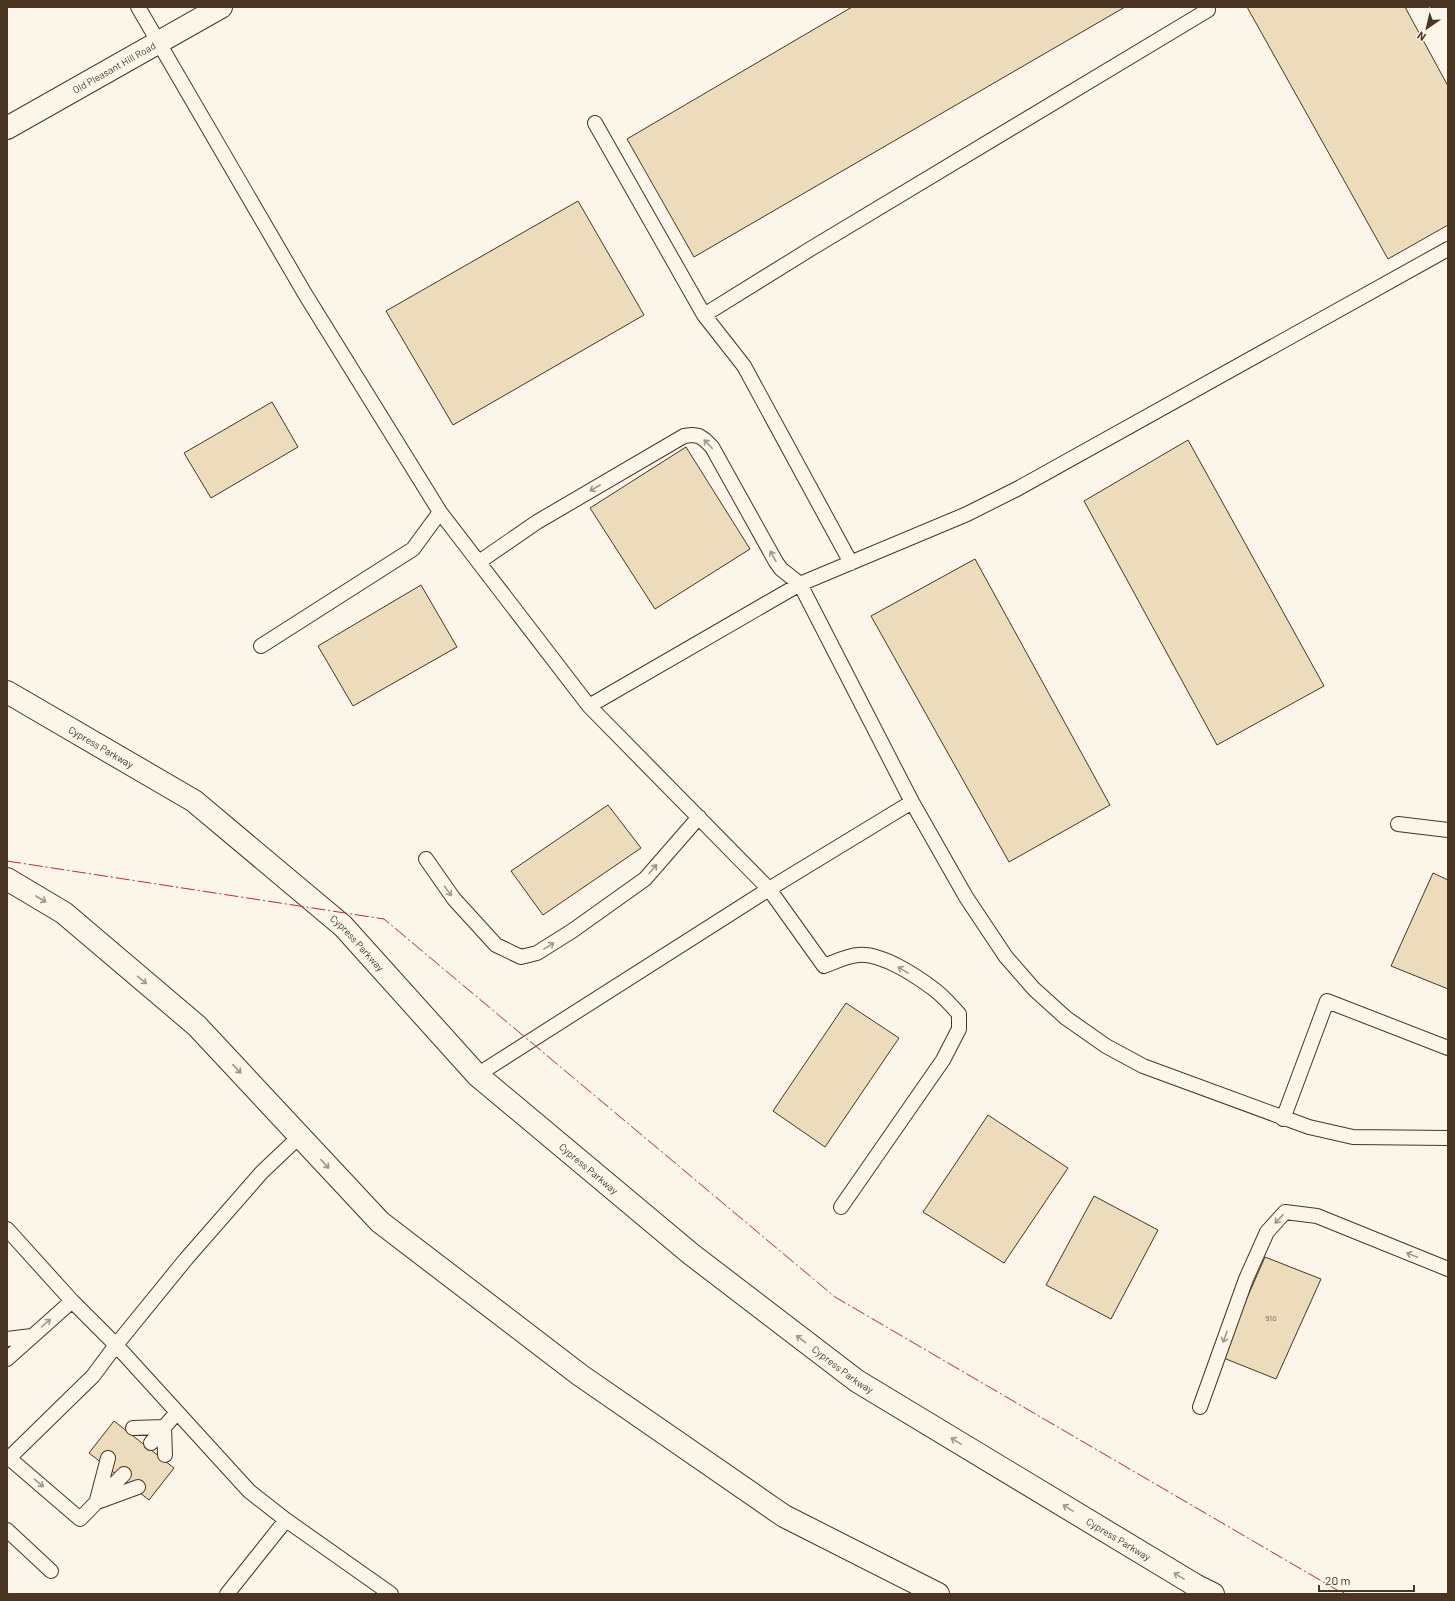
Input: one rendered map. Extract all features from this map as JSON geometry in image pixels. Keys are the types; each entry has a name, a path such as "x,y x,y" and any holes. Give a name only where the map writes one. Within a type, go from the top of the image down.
{"main road":[{"name":"Old Pleasant Hill Road","path":"7,128 221,7"},
{"name":"Cypress Parkway","path":"7,692 194,801 343,926 477,1075 691,1254 857,1381 1188,1581 1213,1594"},
{"path":"7,879 64,913 197,1026 380,1222 580,1375 784,1516 938,1594"}],"lane":[{"path":"138,7 305,294 440,512 589,706 769,889 824,966 860,954 873,956 898,967 937,991 959,1014 959,1029 943,1060 841,1207"},
{"path":"704,314 1208,10"},
{"path":"595,123 704,314 744,366 851,563"},
{"path":"589,706 800,584 967,514 1017,489 1448,250"},
{"path":"479,562 537,522 684,436 692,435 706,440 712,447 776,562 781,569 800,584 912,802 966,897 1006,957 1034,990 1066,1018 1106,1046 1143,1066 1283,1118 1309,1127 1353,1137 1448,1138"},
{"path":"261,646 413,549 440,512"},
{"path":"477,1075 769,889 912,802"},
{"path":"426,859 454,899 496,945 521,957 543,950 645,879 699,817"},
{"path":"1398,824 1448,830"},
{"path":"1283,1118 1327,1001 1448,1048"},
{"path":"124,1474 80,1519 8,1459 93,1376 116,1345 186,1259 262,1172 300,1136"},
{"path":"1200,1407 1246,1279 1267,1232 1285,1212 1317,1216 1448,1269"},
{"path":"7,1229 72,1300 116,1345 249,1492 391,1594"},
{"path":"7,1359 72,1300"},
{"path":"7,1339 32,1336"},
{"path":"151,1443 177,1412"},
{"path":"133,1428 164,1427"},
{"path":"164,1427 165,1455"},
{"path":"96,1502 108,1458"},
{"path":"96,1502 138,1486"},
{"path":"227,1594 286,1520"},
{"path":"7,1530 51,1571"}],"building":[{"path":"852,7 1125,7 694,257 627,139"},
{"path":"1247,7 1405,7 1448,86 1448,225 1388,259"},
{"path":"578,201 644,315 453,425 386,311"},
{"path":"272,402 298,447 211,498 184,453"},
{"path":"1188,440 1324,686 1217,745 1084,501"},
{"path":"686,447 750,549 655,609 590,508"},
{"path":"975,559 1110,805 1009,862 871,616"},
{"path":"421,585 457,647 353,706 318,646"},
{"path":"608,805 641,848 543,915 511,871"},
{"path":"1433,873 1448,880 1448,989 1391,966"},
{"path":"846,1003 899,1038 825,1147 773,1111"},
{"path":"988,1115 1068,1168 1004,1263 923,1212"},
{"path":"1094,1196 1158,1230 1111,1319 1046,1285"},
{"path":"1265,1257 1321,1279 1276,1379 1221,1357"},
{"path":"114,1421 174,1468 149,1500 89,1453"}],"power":[{"path":"7,861 384,919 835,1297 1337,1590 1347,1594"}]}
